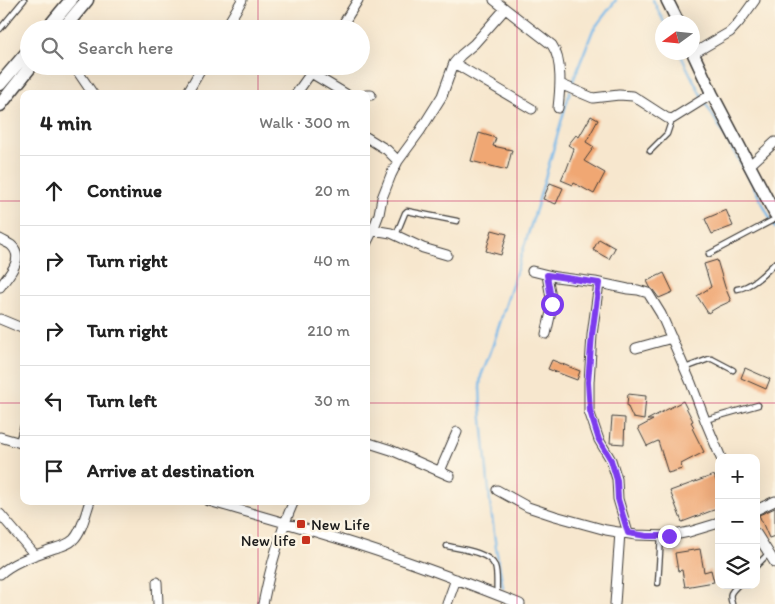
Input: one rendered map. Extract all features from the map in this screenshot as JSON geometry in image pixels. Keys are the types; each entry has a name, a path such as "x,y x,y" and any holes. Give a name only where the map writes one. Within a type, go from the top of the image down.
{"main road":[{"path":"54,20 71,0"},
{"path":"70,20 87,0"},
{"path":"0,84 20,61"},
{"path":"0,104 24,75"}],"street":[{"path":"230,20 242,0"},
{"path":"346,20 358,0"},
{"path":"494,0 552,45 556,51 567,86 593,98 619,95 633,96 667,118 672,119 707,97"},
{"path":"667,0 674,15"},
{"path":"700,48 730,32 755,0"},
{"path":"370,236 379,214 382,198 398,161 442,96 454,63 505,9"},
{"path":"695,60 707,97 750,165 775,214"},
{"path":"454,63 532,109"},
{"path":"80,75 90,90"},
{"path":"189,90 197,75"},
{"path":"299,90 310,75"},
{"path":"321,75 341,90"},
{"path":"558,108 560,90 567,86"},
{"path":"370,139 387,150 398,161"},
{"path":"750,165 775,142"},
{"path":"373,230 396,235 423,248 447,255"},
{"path":"0,239 11,246 20,259 0,287"},
{"path":"532,271 628,290 638,290 648,294 661,314 672,338 719,454"},
{"path":"546,334 552,312 547,275"},
{"path":"599,283 588,382 590,411 599,440 611,460 617,480 624,533 615,604"},
{"path":"0,319 20,327"},
{"path":"636,348 672,338"},
{"path":"440,471 457,432"},
{"path":"0,437 20,443"},
{"path":"370,443 391,450 450,476"},
{"path":"497,490 528,508 580,524 636,535 669,536 715,524"},
{"path":"760,508 775,502"},
{"path":"0,574 14,563 73,541 79,532 89,505"},
{"path":"222,505 391,555 520,604"},
{"path":"263,604 268,578 284,524 292,505"},
{"path":"0,514 35,555"},
{"path":"760,540 775,563"},
{"path":"447,604 456,579"},
{"path":"158,582 158,604"}],"lane":[{"path":"0,29 24,0"},
{"path":"650,152 667,134 672,119"},
{"path":"396,235 407,211 457,221"},
{"path":"709,254 775,219"},
{"path":"737,289 746,287 775,263"},
{"path":"685,368 712,359 732,370"},
{"path":"705,420 758,405"},
{"path":"658,583 661,536"},
{"path":"447,546 489,557 496,568 496,595"},
{"path":"760,562 768,553"},
{"path":"732,604 730,596 734,589"}],"building":[{"path":"591,116 598,120 586,142 594,147 584,161 605,173 594,194 574,183 573,185 561,180 574,149 568,145 576,135 579,137"},
{"path":"479,133 496,138 493,146 512,150 507,170 471,161"},
{"path":"550,183 563,188 556,204 543,199"},
{"path":"726,210 733,226 712,234 705,219"},
{"path":"492,230 507,234 501,255 486,251"},
{"path":"599,239 615,248 609,259 593,250"},
{"path":"717,260 731,301 708,313 697,296 711,287 704,264"},
{"path":"664,273 673,292 659,298 647,281"},
{"path":"552,360 580,371 577,380 548,369"},
{"path":"745,368 770,379 766,389 741,378"},
{"path":"628,394 646,396 644,420 633,418 627,405"},
{"path":"683,401 693,421 691,422 694,427 692,428 704,452 681,464 682,469 668,473 658,441 647,446 638,428 653,420 647,420"},
{"path":"612,417 625,418 624,444 610,443"},
{"path":"714,475 715,510 682,522 670,491"},
{"path":"775,508 775,536 769,538 760,515"},
{"path":"700,549 704,572 711,570 714,582 685,587 682,570 678,571 675,553"}],"waterway":[{"path":"571,86 593,30 616,0"},
{"path":"653,0 660,15"},
{"path":"683,60 702,97 751,181 775,228"},
{"path":"503,587 490,502 481,409 481,376 492,348 537,206 570,91"}],"place":[{"name":"New Life","path":"301,524"},
{"name":"New life","path":"306,540"}],"route":[{"path":"552,304 547,275 599,283 588,382 590,411 599,440 611,460 617,480 618,499 628,533 647,536 669,536"}]}
